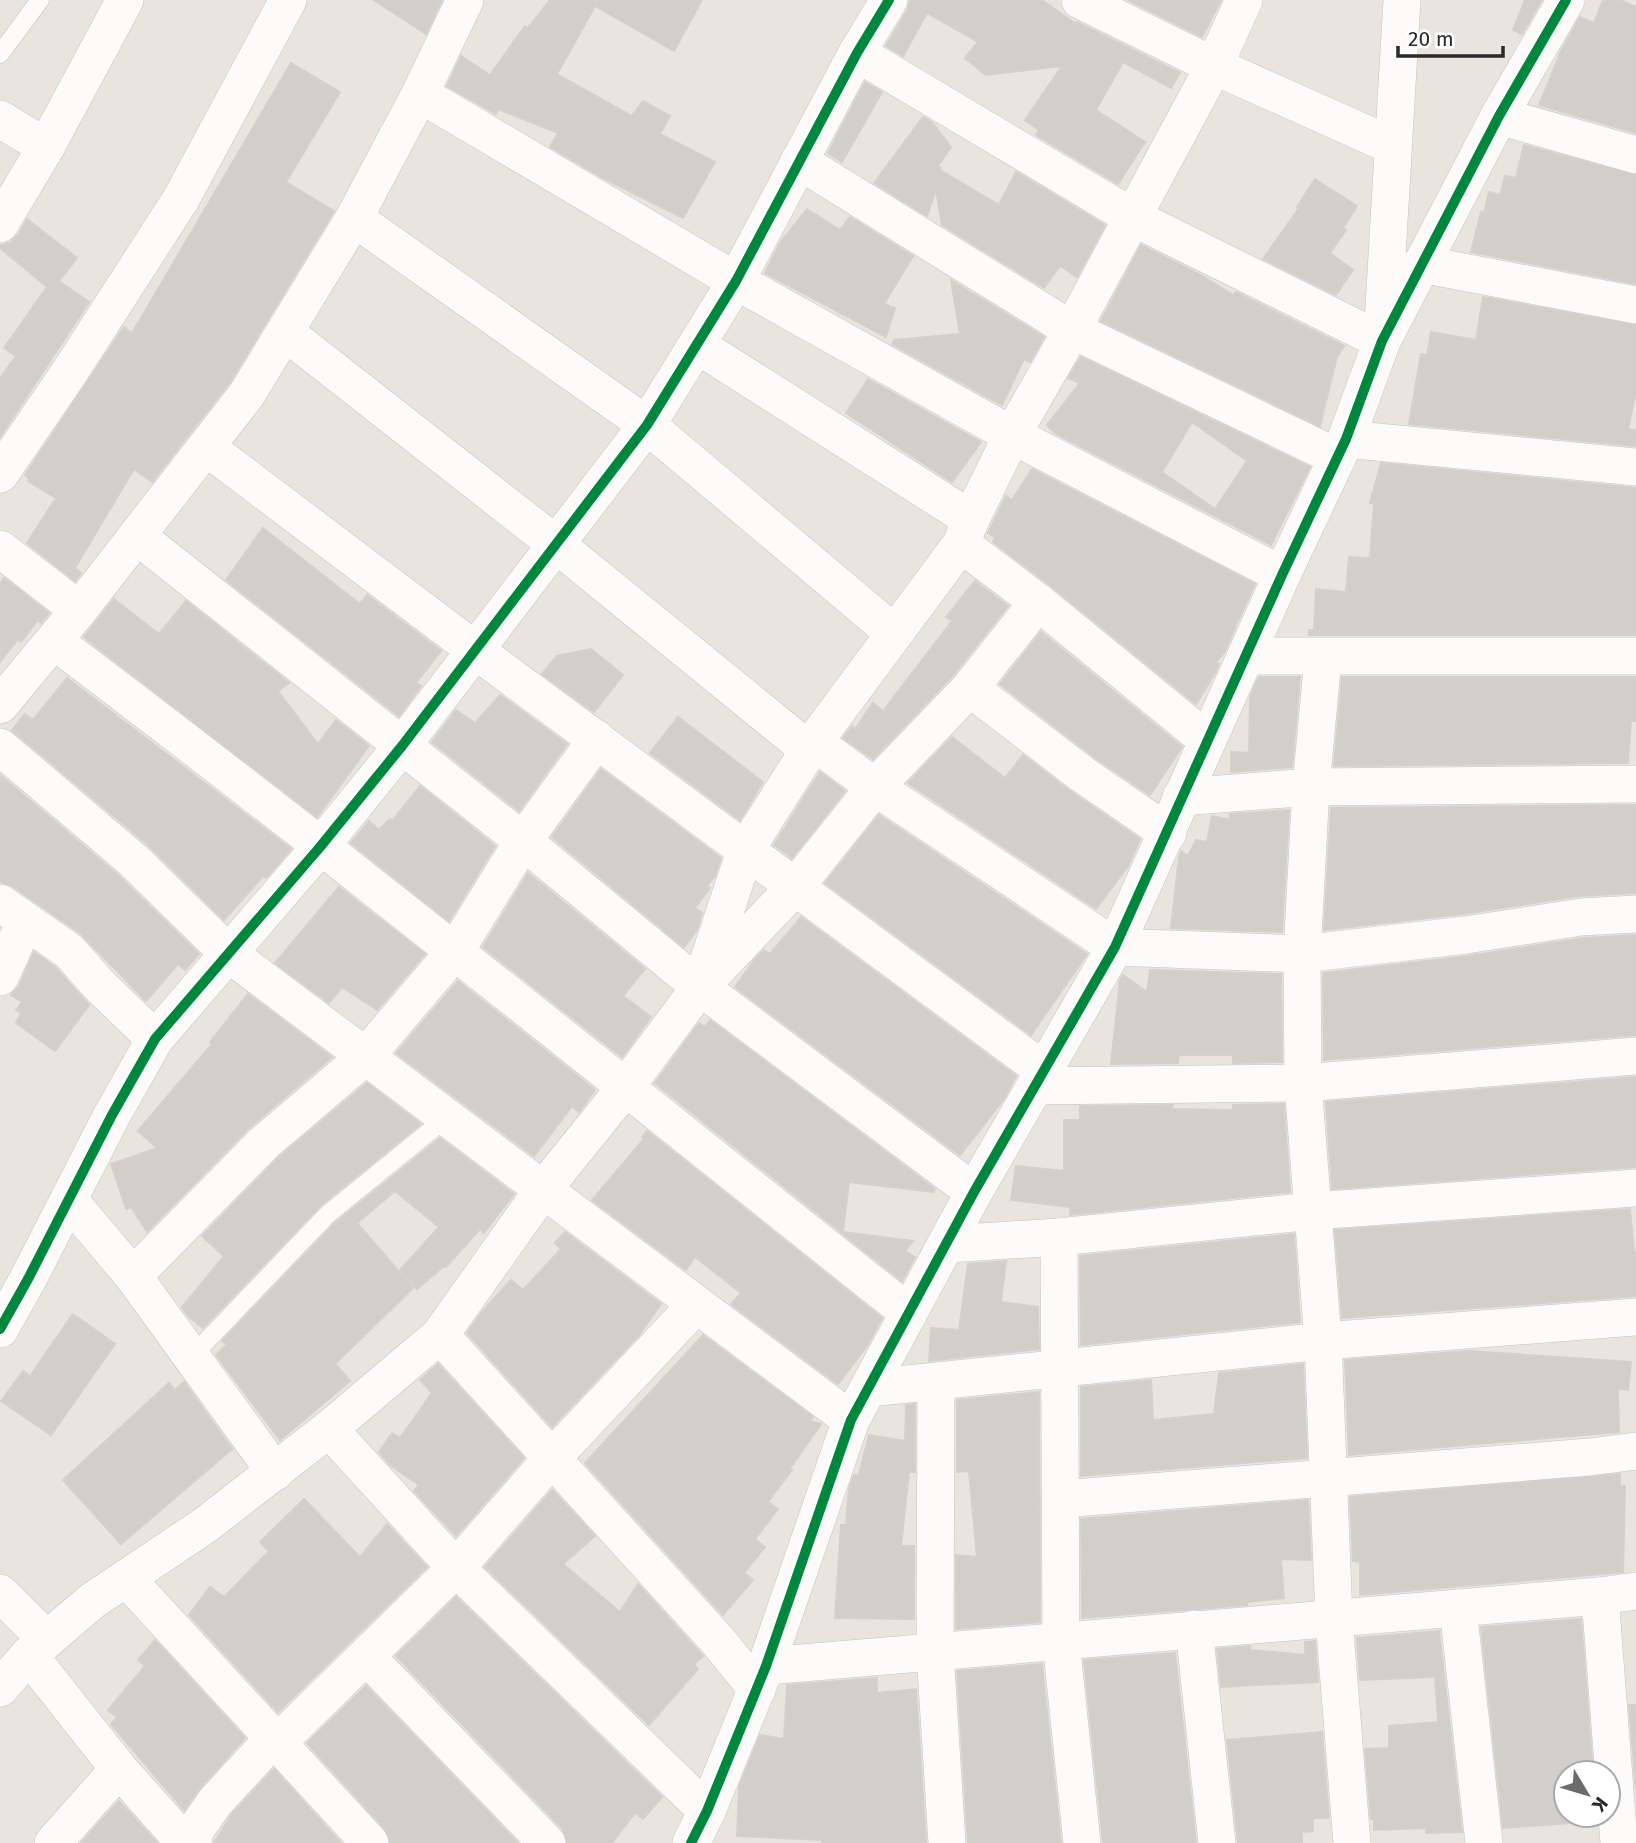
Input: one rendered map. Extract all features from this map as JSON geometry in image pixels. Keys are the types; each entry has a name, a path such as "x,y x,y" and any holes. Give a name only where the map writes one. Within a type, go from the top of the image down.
{"street":[{"path":"0,224 46,146 125,0"},
{"path":"0,474 69,373 181,199 288,0"},
{"path":"0,705 79,610 247,394 354,218 420,94 465,0"},
{"path":"0,1329 155,1039 320,848 402,746 647,425 736,281 857,53 889,0"},
{"path":"1080,0 1214,66 1393,146"},
{"path":"700,987 746,849 812,746 966,532 1012,435 1072,330 1214,66 1244,0"},
{"path":"1382,341 1402,0"},
{"path":"329,1429 456,1569 699,1827 762,1677 851,1420 974,1192 1115,947 1342,448 1382,341 1499,116 1566,0"},
{"path":"857,53 1132,217 1382,341"},
{"path":"420,94 736,281 1012,435 1282,575"},
{"path":"1499,116 1636,156"},
{"path":"0,119 46,146"},
{"path":"799,161 1072,330 1342,448 1636,467"},
{"path":"354,218 647,425 894,632"},
{"path":"1421,264 1636,305"},
{"path":"285,332 812,746 1115,947 1302,954 1466,935 1581,917 1636,914"},
{"path":"697,345 966,532 1038,602 1208,740"},
{"path":"206,447 475,650 796,886 1039,1078 1303,1083 1636,1056"},
{"path":"137,536 523,841 700,987 974,1192"},
{"path":"0,549 79,610"},
{"path":"0,1688 38,1647 92,1601 204,1525 275,1472 440,1335 542,1191 625,1088 700,987 796,886 875,787 970,688 1038,602"},
{"path":"54,641 456,950 909,1313"},
{"path":"1246,656 1636,656"},
{"path":"1322,657 1311,787 1302,954 1303,1083 1323,1341 1334,1619 1352,1843"},
{"path":"970,688 1082,774 1168,832"},
{"path":"132,1276 264,1143 365,1057 456,950 523,841 597,739"},
{"path":"0,747 133,860 229,954 851,1420"},
{"path":"1181,797 1311,787 1636,784"},
{"path":"0,977 13,913 69,951 100,986 155,1039"},
{"path":"947,1244 1059,1237 1313,1210 1636,1188"},
{"path":"69,1200 132,1276 275,1472"},
{"path":"1059,1237 1061,1641 1082,1843"},
{"path":"193,1843 194,1832 215,1802 276,1740 368,1657 456,1569 551,1459 696,1305"},
{"path":"869,1388 1323,1341 1636,1317"},
{"path":"440,1335 718,1641 762,1677 935,1652 1636,1591"},
{"path":"936,1382 935,1652 947,1843"},
{"path":"1062,1499 1590,1457 1636,1451"},
{"path":"126,1578 370,1843"},
{"path":"0,1593 119,1769 184,1843"},
{"path":"1600,1596 1620,1843 1636,1841"},
{"path":"1458,1608 1484,1843"},
{"path":"1195,1629 1217,1843"},
{"path":"368,1657 547,1843"},
{"path":"53,1843 119,1769"}],"lane":[{"path":"0,54 40,0"},
{"path":"191,1357 328,1214 446,1118"}],"building":[{"path":"374,0 442,0 426,34"},
{"path":"550,0 702,0 674,51 595,6 557,74 632,116 643,101 670,116 660,134 715,162 683,218 603,178 550,147 558,133 498,109 496,114 447,86 461,56 490,75 525,26 528,28"},
{"path":"910,0 1042,0 1076,24 1077,22 1180,73 1171,88 1123,62 1096,110 1145,142 1118,184 1036,135 1039,130 1025,120 1062,66 986,75 965,58 978,42 927,13 903,56 886,46 907,11"},
{"path":"1128,0 1221,0 1202,37"},
{"path":"1525,0 1541,1 1522,34 1513,30"},
{"path":"1603,0 1620,0 1636,7 1636,133 1539,105 1562,49 1580,17 1594,23"},
{"path":"291,63 340,92 286,182 334,211 230,382 152,482 134,469 75,568 81,573 75,581 27,543 56,498 28,481 25,475 124,327 132,333"},
{"path":"865,82 882,92 842,162 828,153"},
{"path":"923,117 932,122 951,147 938,166 940,170 999,205 1016,172 1105,225 1077,277 1060,266 1044,288 942,225 936,190 927,216 874,183"},
{"path":"1524,145 1636,175 1636,284 1471,252 1489,192 1500,195 1505,176 1516,178"},
{"path":"1315,179 1357,206 1343,228 1346,230 1330,253 1353,270 1336,295 1263,259 1299,208 1297,207"},
{"path":"807,209 840,230 850,217 913,256 884,304 895,308 886,337 765,273 780,243"},
{"path":"27,219 77,258 59,281 89,302 0,437 0,378 16,356 4,348 47,287 0,248 0,245 10,243 18,235"},
{"path":"1141,245 1201,275 1233,295 1236,292 1344,346 1337,357 1320,426 1101,321"},
{"path":"951,280 1044,337 1030,362 1024,359 1002,405 892,344 894,340 960,334"},
{"path":"1483,297 1636,325 1636,391 1628,429 1636,430 1636,446 1409,424 1421,354 1427,355 1431,332 1476,340"},
{"path":"1081,357 1310,467 1271,545 1056,434 1047,425 1080,383 1068,378","holes":["1192,422 1247,461 1215,509 1162,472"]},
{"path":"868,379 981,442 952,482 846,413"},
{"path":"1381,463 1636,488 1636,635 1309,635 1309,630 1314,630 1316,589 1346,592 1349,557 1370,558 1374,503 1370,503"},
{"path":"1032,469 1255,584 1224,653 1215,663 1219,664 1215,673 1196,704 993,542 995,537 988,533 1006,496 1012,500"},
{"path":"263,528 360,604 367,595 441,651 416,683 421,686 399,716 226,580"},
{"path":"4,578 49,613 41,623 38,620 21,642 18,639 0,662 0,584"},
{"path":"975,581 1008,606 954,674 873,759 843,738 852,726 855,729 873,703 883,711 952,621 946,617"},
{"path":"114,599 159,634 186,601 289,683 278,691 318,744 336,720 369,746 317,817 84,637"},
{"path":"1041,632 1182,747 1150,795 1094,757 1000,684"},
{"path":"591,649 623,675 594,712 542,674 557,656"},
{"path":"1259,677 1300,677 1292,767 1231,772 1231,752 1249,753 1250,697"},
{"path":"1342,677 1636,677 1636,721 1631,721 1628,763 1334,766"},
{"path":"67,678 291,849 224,920 147,844 12,730 25,714 33,720"},
{"path":"500,695 567,744 519,811 432,742 456,710 475,723"},
{"path":"678,717 763,782 740,820 650,753"},
{"path":"952,737 1005,778 1023,755 1140,839 1128,866 1096,909 908,783"},
{"path":"601,769 721,858 715,876 707,886 710,888 695,908 702,913 697,930 684,947 552,837"},
{"path":"820,772 845,791 792,858 774,845"},
{"path":"0,775 119,876 199,954 185,970 178,964 146,1001 81,934 12,886 0,882"},
{"path":"420,786 495,846 449,921 351,843 369,821 379,830 390,819 392,821"},
{"path":"1636,805 1636,893 1578,896 1463,914 1324,930 1331,808"},
{"path":"1289,810 1282,932 1171,928 1181,851 1188,856 1196,840 1207,842 1212,816 1230,820 1230,814"},
{"path":"879,815 1087,954 1031,1035 825,883"},
{"path":"528,873 645,969 623,996 651,1017 622,1057 483,947"},
{"path":"339,887 425,954 377,1010 342,987 329,1003 275,963"},
{"path":"801,917 1016,1076 1004,1099 960,1155 735,987 755,959 764,950 770,954"},
{"path":"1636,935 1636,1035 1324,1060 1323,973 1468,956 1583,938"},
{"path":"34,952 55,967 89,1005 55,1051 16,1023 21,1014 16,1010 22,1002 11,995 19,986"},
{"path":"1150,970 1281,974 1282,1062 1233,1063 1233,1055 1179,1055 1178,1063 1111,1064 1120,980 1123,975 1147,992"},
{"path":"458,981 595,1090 579,1112 572,1106 534,1156 396,1053"},
{"path":"248,994 332,1057 249,1128 147,1232 131,1207 126,1209 111,1164 157,1148 138,1131 212,1044 210,1042"},
{"path":"710,1020 935,1189 933,1192 849,1182 843,1232 913,1241 905,1251 915,1257 902,1281 655,1083 699,1023 705,1027"},
{"path":"1636,1077 1636,1167 1332,1189 1326,1102"},
{"path":"367,1083 421,1124 320,1206 203,1328 189,1317 182,1307 224,1256 202,1236 278,1158"},
{"path":"1284,1104 1290,1192 1070,1215 1070,1207 1011,1200 1016,1166 1064,1171 1064,1120 1080,1120 1080,1106 1173,1105 1172,1109 1233,1110 1233,1105"},
{"path":"647,1131 882,1318 867,1346 838,1384 731,1304 741,1293 695,1257 686,1270 592,1200 644,1139 642,1137"},
{"path":"440,1138 514,1194 484,1233 480,1229 446,1267 417,1289 400,1270 439,1227 395,1191 357,1223 413,1288 335,1364 350,1381 280,1440 216,1355 227,1345 222,1341 336,1222"},
{"path":"1630,1209 1636,1252 1636,1296 1342,1318 1335,1230"},
{"path":"565,1232 661,1304 639,1335 552,1427 467,1333 511,1280 523,1290 561,1249 555,1243"},
{"path":"1294,1234 1300,1322 1081,1345 1080,1256"},
{"path":"1006,1261 1001,1302 1038,1307 1039,1349 929,1361 931,1328 959,1330 968,1264"},
{"path":"73,1314 115,1344 51,1435 1,1401 23,1371 30,1376"},
{"path":"703,1335 813,1417 810,1421 821,1424 768,1502 778,1509 755,1539 765,1547 744,1573 753,1580 723,1615 585,1463"},
{"path":"1469,1351 1631,1362 1628,1390 1618,1389 1619,1432 1349,1455 1345,1360"},
{"path":"438,1364 524,1458 456,1536 414,1491 419,1485 390,1465 379,1452 392,1433 400,1438 432,1393 420,1380"},
{"path":"1303,1364 1307,1458 1081,1476 1081,1387 1151,1380 1153,1420 1214,1414 1219,1373"},
{"path":"184,1382 232,1449 121,1544 63,1480 169,1383 175,1390"},
{"path":"1039,1392 1040,1622 956,1629 956,1555 977,1557 969,1471 957,1472 957,1400"},
{"path":"915,1404 915,1472 909,1472 901,1546 914,1546 914,1619 835,1618 841,1525 846,1525 849,1489 854,1475 859,1475 869,1435 905,1441 906,1405"},
{"path":"1620,1474 1620,1486 1625,1486 1623,1572 1360,1595 1360,1562 1353,1561 1350,1497"},
{"path":"552,1490 595,1536 563,1564 620,1612 638,1584 703,1656 694,1664 698,1669 649,1725 485,1567"},
{"path":"304,1499 360,1557 387,1524 427,1567 278,1712 189,1615 210,1587 224,1597 269,1551 260,1542"},
{"path":"1308,1500 1311,1560 1281,1559 1284,1598 1247,1602 1247,1605 1082,1618 1081,1519"},
{"path":"456,1597 662,1797 643,1819 635,1813 612,1843 567,1843 562,1828 396,1656"},
{"path":"1581,1619 1592,1759 1552,1759 1552,1824 1503,1828 1481,1627"},
{"path":"1439,1631 1462,1832 1426,1833 1426,1828 1374,1830 1365,1749 1389,1748 1389,1726 1438,1722 1435,1677 1360,1680 1357,1638"},
{"path":"155,1640 245,1738 184,1810 111,1724 117,1717 108,1710 145,1666 138,1660"},
{"path":"1315,1641 1318,1682 1221,1687 1217,1649 1250,1646 1250,1650 1305,1655 1305,1642"},
{"path":"1175,1653 1196,1843 1103,1843 1084,1660"},
{"path":"1042,1664 1061,1843 968,1843 957,1671"},
{"path":"877,1678 877,1693 916,1689 926,1843 822,1843 822,1840 737,1836 739,1787 760,1735 784,1739 787,1685"},
{"path":"366,1686 518,1843 390,1843 385,1829 307,1743"},
{"path":"1629,1705 1636,1705 1636,1790"},
{"path":"1322,1732 1329,1818 1313,1818 1313,1831 1302,1832 1302,1843 1238,1843 1227,1740"},
{"path":"274,1769 341,1843 214,1843 231,1815"},
{"path":"119,1801 157,1843 81,1843"}],"cycle path":[{"path":"0,1329 155,1039 320,847 402,746 647,425 736,281 857,53 889,0"},
{"path":"691,1843 707,1811 766,1666 851,1420 974,1192 1115,947 1346,439 1382,341 1499,116 1566,0"}]}
